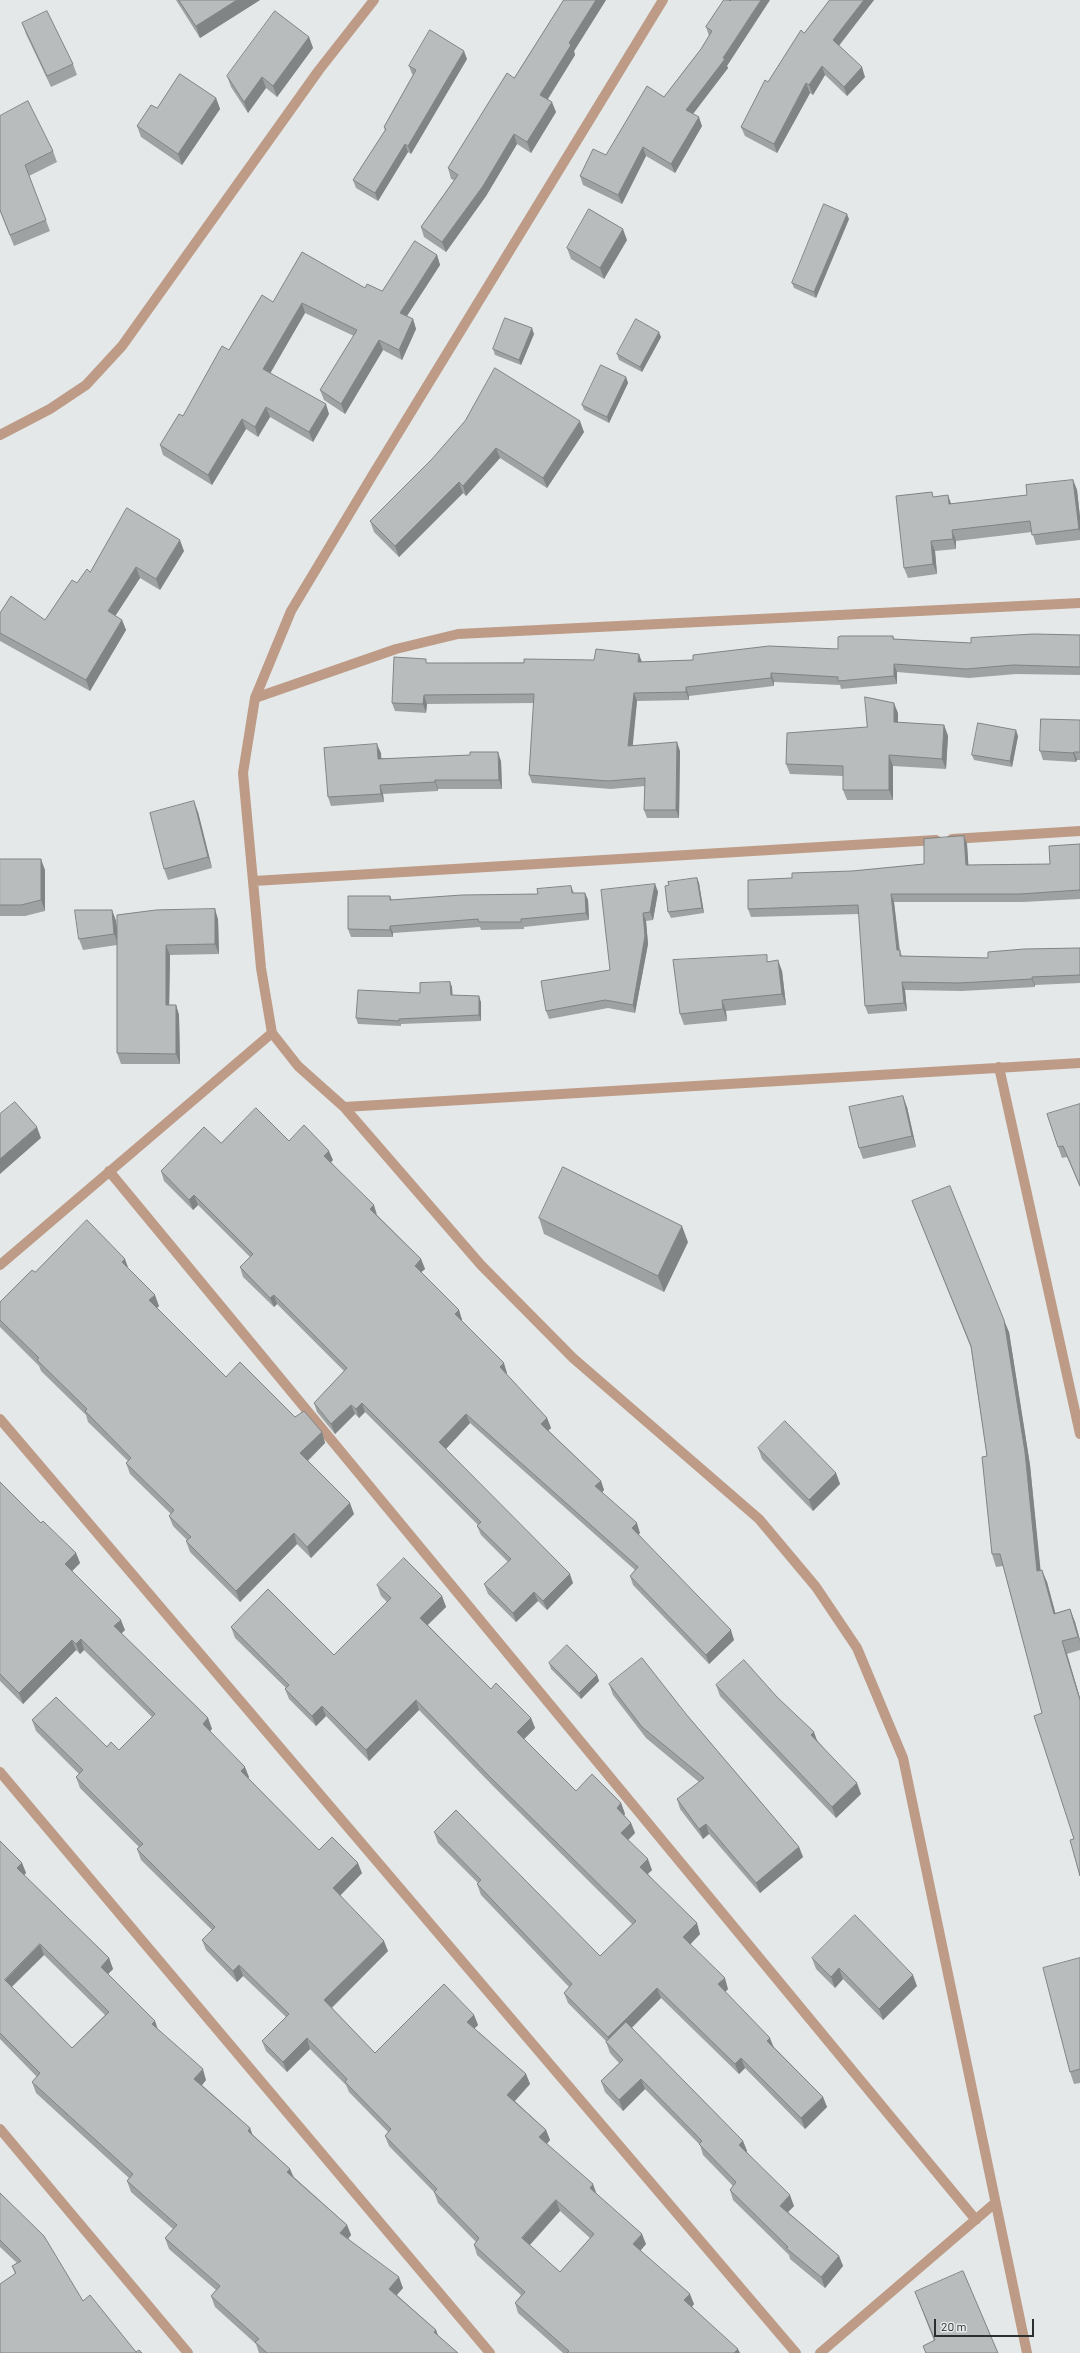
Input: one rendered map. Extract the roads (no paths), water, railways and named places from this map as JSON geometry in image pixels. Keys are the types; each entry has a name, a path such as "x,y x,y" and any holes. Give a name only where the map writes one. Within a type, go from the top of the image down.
{"street":[{"path":"0,435 50,409 86,385 122,346 319,70 374,0"},
{"path":"663,0 291,611 255,698 244,773 261,968 272,1033 298,1066 344,1107 482,1265 572,1358 759,1519 816,1587 857,1648 903,1758 1028,2353"},
{"path":"255,698 396,650 458,634 1080,603"},
{"path":"254,881 1080,831"},
{"path":"0,1265 272,1033"},
{"path":"344,1107 1080,1063"},
{"path":"999,1067 1080,1434"},
{"path":"108,1172 976,2220"},
{"path":"0,1419 796,2353"},
{"path":"0,1772 490,2353"},
{"path":"0,2129 188,2353"},
{"path":"820,2353 996,2203"}]}
